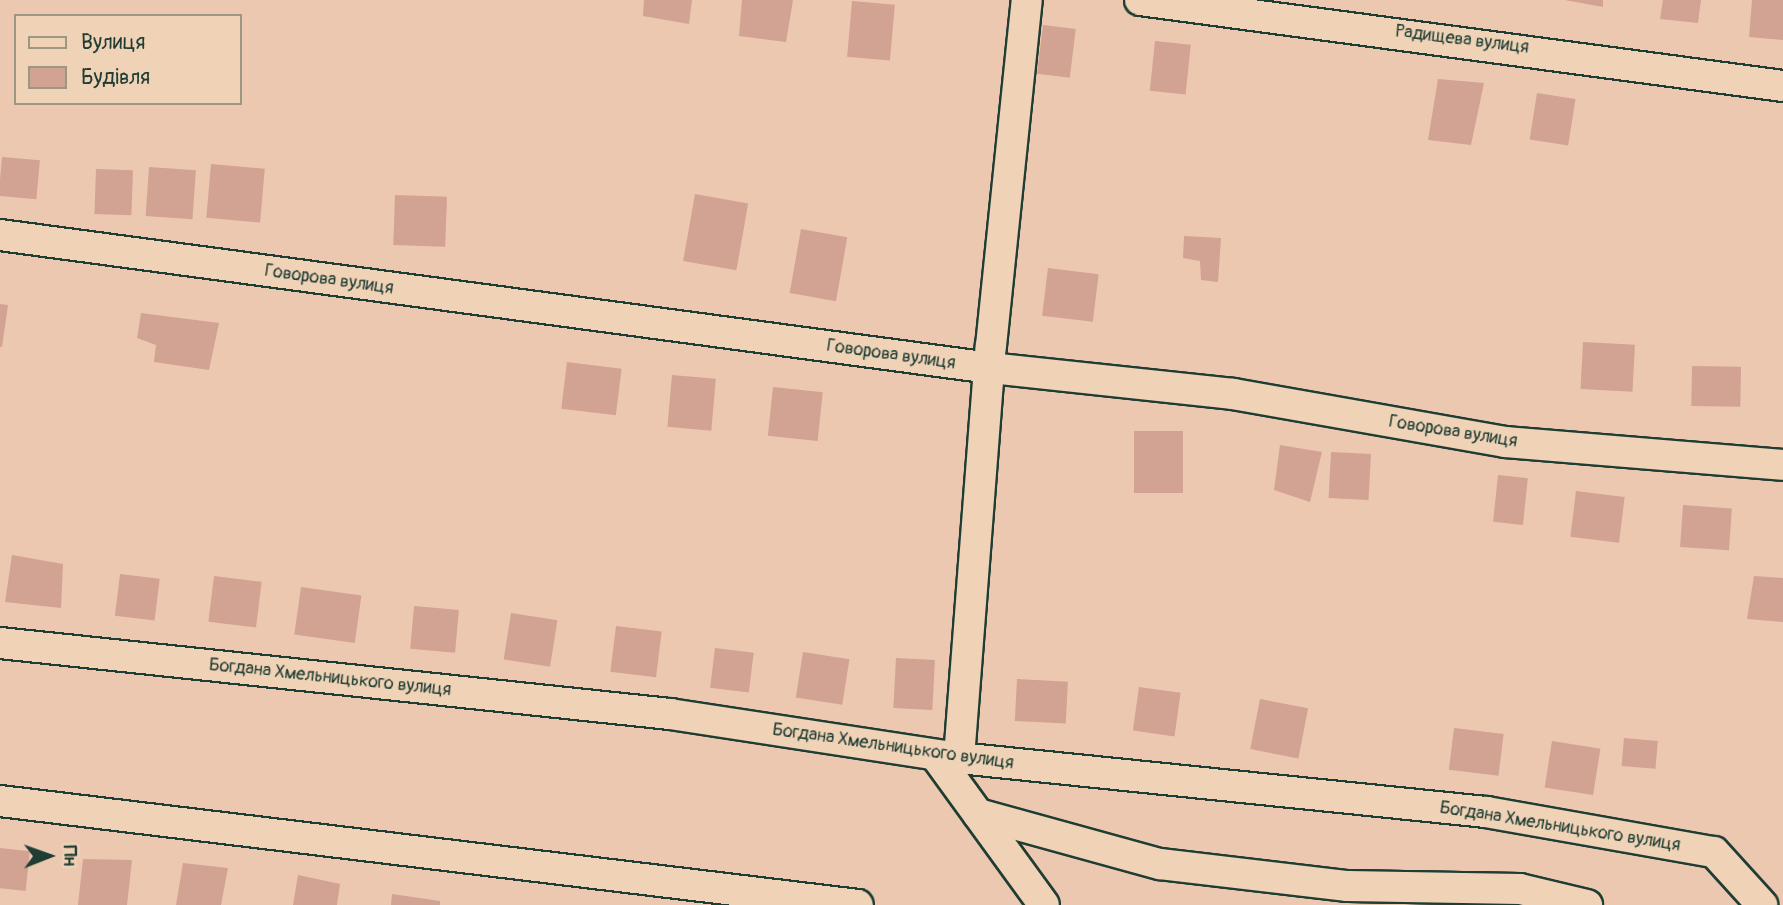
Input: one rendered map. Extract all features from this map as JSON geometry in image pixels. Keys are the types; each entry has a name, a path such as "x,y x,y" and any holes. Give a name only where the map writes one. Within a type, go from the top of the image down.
{"street":[{"path":"1027,0 947,756 978,814 1044,905"},
{"name":"Радищева вулиця","path":"1140,0 1783,86"},
{"name":"Говорова вулиця","path":"0,235 989,368 1233,394 1505,442 1783,465"},
{"name":"Богдана Хмельницького вулиця","path":"0,643 670,714 947,756 1486,812 1714,852 1762,905"},
{"path":"0,801 858,905"},
{"path":"978,814 1160,864 1348,886 1520,889 1587,905"}],"building":[{"path":"644,0 692,0 689,24 643,16"},
{"path":"742,0 793,0 786,42 739,36"},
{"path":"1565,0 1603,0 1603,7"},
{"path":"1663,0 1701,0 1698,23 1660,19"},
{"path":"1752,0 1783,0 1783,40 1749,37"},
{"path":"852,1 895,5 890,61 847,57"},
{"path":"1043,25 1076,29 1070,78 1037,74"},
{"path":"1155,41 1191,45 1186,94 1150,91"},
{"path":"1438,79 1484,83 1471,145 1428,140"},
{"path":"1537,93 1576,99 1568,146 1530,139"},
{"path":"2,157 40,160 36,199 0,196"},
{"path":"211,164 265,169 260,223 206,218"},
{"path":"149,167 196,170 192,219 146,216"},
{"path":"96,169 133,170 131,215 94,214"},
{"path":"695,194 748,203 736,270 683,261"},
{"path":"395,195 447,197 445,247 393,245"},
{"path":"801,229 847,237 836,301 790,293"},
{"path":"1184,236 1221,238 1218,282 1201,280 1200,261 1183,258"},
{"path":"1048,268 1099,274 1093,322 1042,316"},
{"path":"0,304 8,305 2,347 0,347"},
{"path":"141,313 219,323 209,370 154,362 156,345 137,338"},
{"path":"1583,342 1635,345 1632,392 1581,389"},
{"path":"567,362 622,369 616,415 561,409"},
{"path":"1692,366 1741,367 1740,407 1691,406"},
{"path":"672,375 716,379 711,431 667,427"},
{"path":"773,387 823,392 818,441 768,436"},
{"path":"1134,431 1183,431 1183,493 1134,493"},
{"path":"1280,445 1322,452 1310,502 1274,490"},
{"path":"1331,452 1371,454 1369,500 1329,498"},
{"path":"1498,475 1528,478 1523,525 1493,522"},
{"path":"1576,491 1625,497 1619,543 1570,537"},
{"path":"1683,505 1732,508 1729,550 1680,547"},
{"path":"12,555 63,564 61,608 5,602"},
{"path":"120,574 160,579 155,621 115,616"},
{"path":"214,576 262,582 256,628 208,622"},
{"path":"1754,576 1783,578 1783,622 1747,619"},
{"path":"301,587 361,595 355,643 294,635"},
{"path":"414,606 459,610 455,653 410,649"},
{"path":"511,613 557,620 550,667 504,659"},
{"path":"616,626 662,632 656,677 610,672"},
{"path":"715,648 754,653 749,692 710,688"},
{"path":"803,652 849,659 842,705 796,697"},
{"path":"896,658 935,660 932,710 893,708"},
{"path":"1017,679 1068,682 1066,724 1015,721"},
{"path":"1139,687 1181,693 1174,736 1133,731"},
{"path":"1260,699 1308,708 1298,758 1250,749"},
{"path":"1454,728 1504,734 1499,776 1449,770"},
{"path":"1624,738 1658,741 1655,769 1622,766"},
{"path":"1552,741 1600,749 1593,795 1545,787"},
{"path":"0,848 30,851 26,891 0,888"},
{"path":"83,859 132,860 127,905 78,905"},
{"path":"183,863 228,868 221,905 176,905"},
{"path":"298,875 340,884 337,905 293,905"},
{"path":"392,894 440,901 440,905 391,905"}]}
